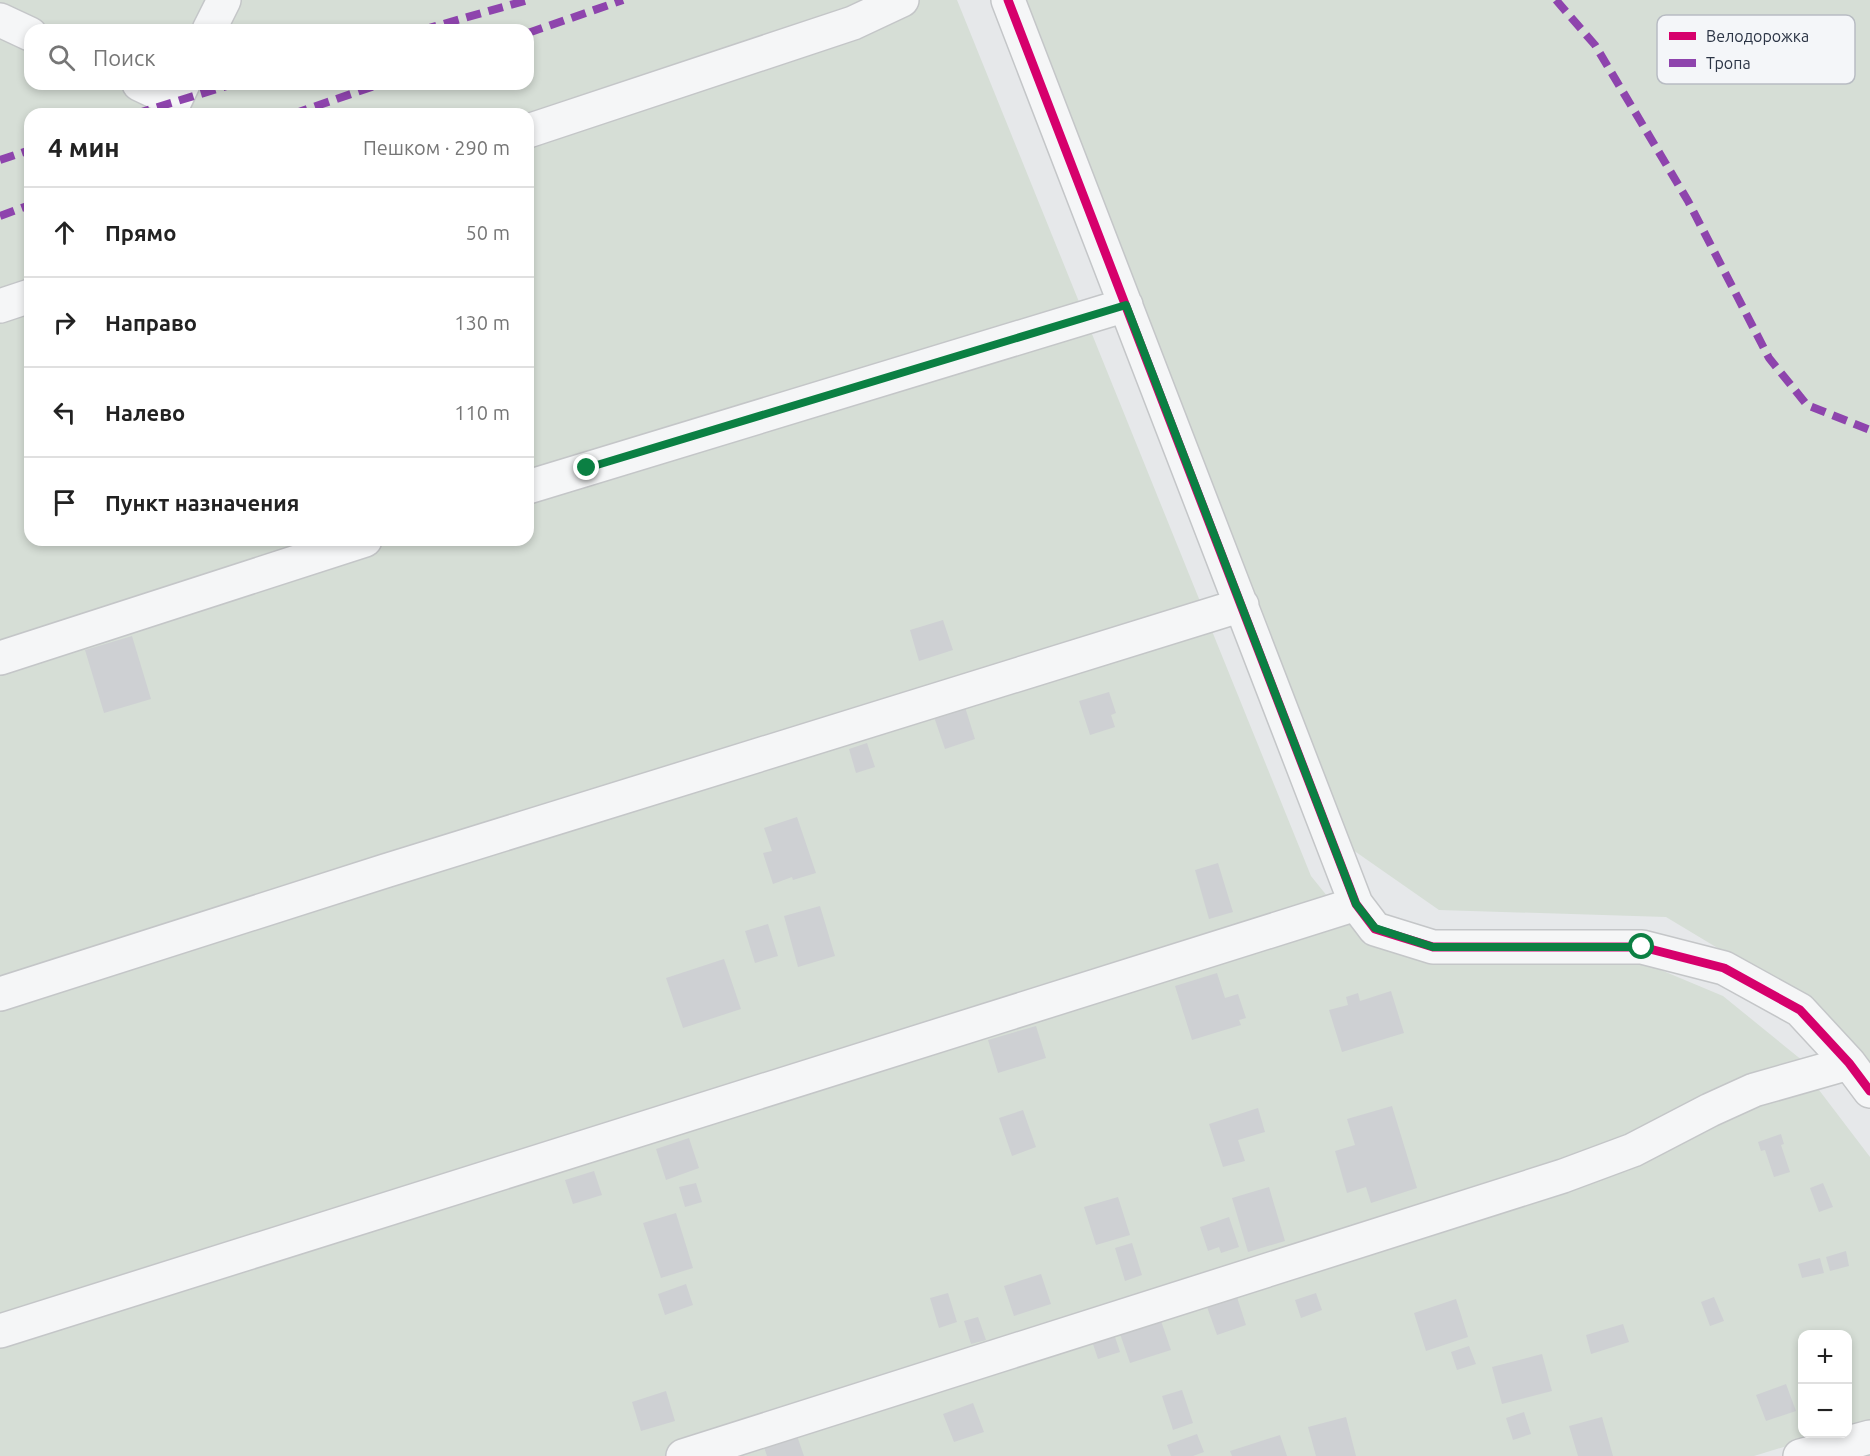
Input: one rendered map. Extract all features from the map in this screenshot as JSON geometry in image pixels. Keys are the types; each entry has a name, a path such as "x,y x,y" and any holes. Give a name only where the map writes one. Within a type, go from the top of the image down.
{"street":[{"path":"212,24 224,0"},
{"path":"534,129 853,23 902,0"},
{"path":"1008,0 1356,904 1375,928 1433,947 1642,947 1724,968 1800,1010 1849,1063 1870,1091"},
{"path":"0,20 24,31"},
{"path":"152,90 175,101 180,90"},
{"path":"0,306 24,298"},
{"path":"534,485 1126,305"},
{"path":"0,658 346,546"},
{"path":"0,994 385,871 1242,604"},
{"path":"0,1331 1356,904"},
{"path":"683,1456 1563,1176 1633,1150 1754,1090 1849,1063"},
{"path":"1800,1456 1870,1437"}],"shaded area":[{"path":"0,0 957,0 1311,876 1356,932 1431,960 1637,960 1723,996 1824,1078 1819,1090 1870,1157 1870,1420 1852,1426 1852,1330 1798,1330 1798,1438 1813,1438 1754,1456 0,1456"},
{"path":"1018,0 1870,0 1870,1074 1819,1009 1666,917 1439,910 1353,850"}],"building":[{"path":"943,620 953,650 919,661 910,630"},
{"path":"132,636 151,699 104,713 85,650"},
{"path":"1109,692 1116,713 1111,715 1115,727 1090,735 1079,701"},
{"path":"965,707 975,739 945,749 934,717"},
{"path":"867,743 875,767 856,773 849,749"},
{"path":"797,817 816,873 793,880 792,877 773,884 763,853 772,851 764,828"},
{"path":"1218,863 1233,912 1209,919 1195,870"},
{"path":"820,906 835,956 798,967 784,916"},
{"path":"768,924 778,956 755,963 745,931"},
{"path":"724,959 741,1009 683,1028 666,978"},
{"path":"1217,973 1225,998 1238,994 1246,1018 1239,1020 1241,1025 1192,1040 1175,986"},
{"path":"1391,991 1404,1033 1342,1052 1329,1010 1348,1005 1346,997 1358,993 1360,1001"},
{"path":"1036,1026 1046,1058 998,1073 988,1040"},
{"path":"1392,1106 1417,1188 1371,1203 1366,1187 1347,1193 1335,1151 1355,1145 1347,1119"},
{"path":"1258,1108 1265,1132 1238,1140 1245,1161 1223,1167 1209,1124"},
{"path":"1023,1110 1036,1147 1012,1156 999,1118"},
{"path":"1781,1134 1784,1144 1781,1145 1790,1172 1774,1177 1765,1150 1761,1151 1758,1142"},
{"path":"689,1138 699,1168 666,1180 656,1149"},
{"path":"594,1171 602,1195 573,1204 565,1180"},
{"path":"696,1183 702,1202 685,1207 679,1187"},
{"path":"1823,1183 1833,1207 1819,1212 1810,1188"},
{"path":"1269,1187 1285,1241 1248,1252 1232,1198"},
{"path":"1118,1197 1130,1235 1096,1245 1084,1207"},
{"path":"676,1213 693,1268 661,1278 643,1223"},
{"path":"1229,1217 1239,1247 1221,1253 1219,1247 1208,1251 1200,1227"},
{"path":"1132,1243 1142,1275 1125,1281 1115,1248"},
{"path":"1846,1251 1849,1266 1830,1271 1826,1257"},
{"path":"1820,1258 1824,1273 1802,1278 1798,1264"},
{"path":"1041,1274 1051,1304 1014,1316 1004,1286"},
{"path":"686,1284 693,1305 665,1315 658,1294"},
{"path":"948,1293 957,1322 939,1328 930,1298"},
{"path":"1316,1293 1322,1310 1301,1318 1295,1300"},
{"path":"1237,1297 1246,1325 1217,1335 1207,1307"},
{"path":"1714,1297 1724,1321 1710,1326 1701,1302"},
{"path":"1456,1299 1468,1337 1426,1351 1414,1313"},
{"path":"978,1317 986,1340 971,1344 964,1321"},
{"path":"1160,1318 1171,1350 1130,1363 1119,1331"},
{"path":"1623,1324 1629,1342 1591,1354 1586,1335"},
{"path":"1114,1334 1120,1352 1098,1359 1092,1341"},
{"path":"1469,1346 1476,1364 1457,1370 1451,1352"},
{"path":"1542,1354 1552,1391 1502,1404 1492,1367"},
{"path":"1786,1384 1796,1411 1766,1421 1756,1395"},
{"path":"1182,1390 1193,1423 1173,1430 1162,1396"},
{"path":"666,1391 675,1421 641,1431 632,1402"},
{"path":"973,1403 984,1432 954,1442 943,1414"},
{"path":"1524,1412 1531,1434 1513,1440 1506,1418"},
{"path":"1346,1417 1356,1456 1316,1456 1308,1427"},
{"path":"1602,1417 1613,1456 1578,1456 1569,1426"},
{"path":"795,1430 804,1456 767,1456 762,1441"},
{"path":"1197,1434 1204,1452 1193,1456 1171,1456 1167,1445"},
{"path":"1280,1435 1287,1456 1232,1456 1230,1451"}],"marked path":[{"path":"443,24 528,0"},
{"path":"534,31 623,0"},
{"path":"1556,0 1595,45 1688,201 1769,358 1807,405 1870,430"},
{"path":"155,108 213,90"},
{"path":"310,108 363,90"},
{"path":"0,160 24,152"},
{"path":"0,216 24,207"}],"cycle path":[{"path":"1008,0 1356,904 1375,929 1433,947 1642,947 1724,968 1800,1010 1849,1063 1870,1091"}],"route":[{"path":"587,468 1126,305 1356,904 1375,928 1433,947 1642,947"}]}
